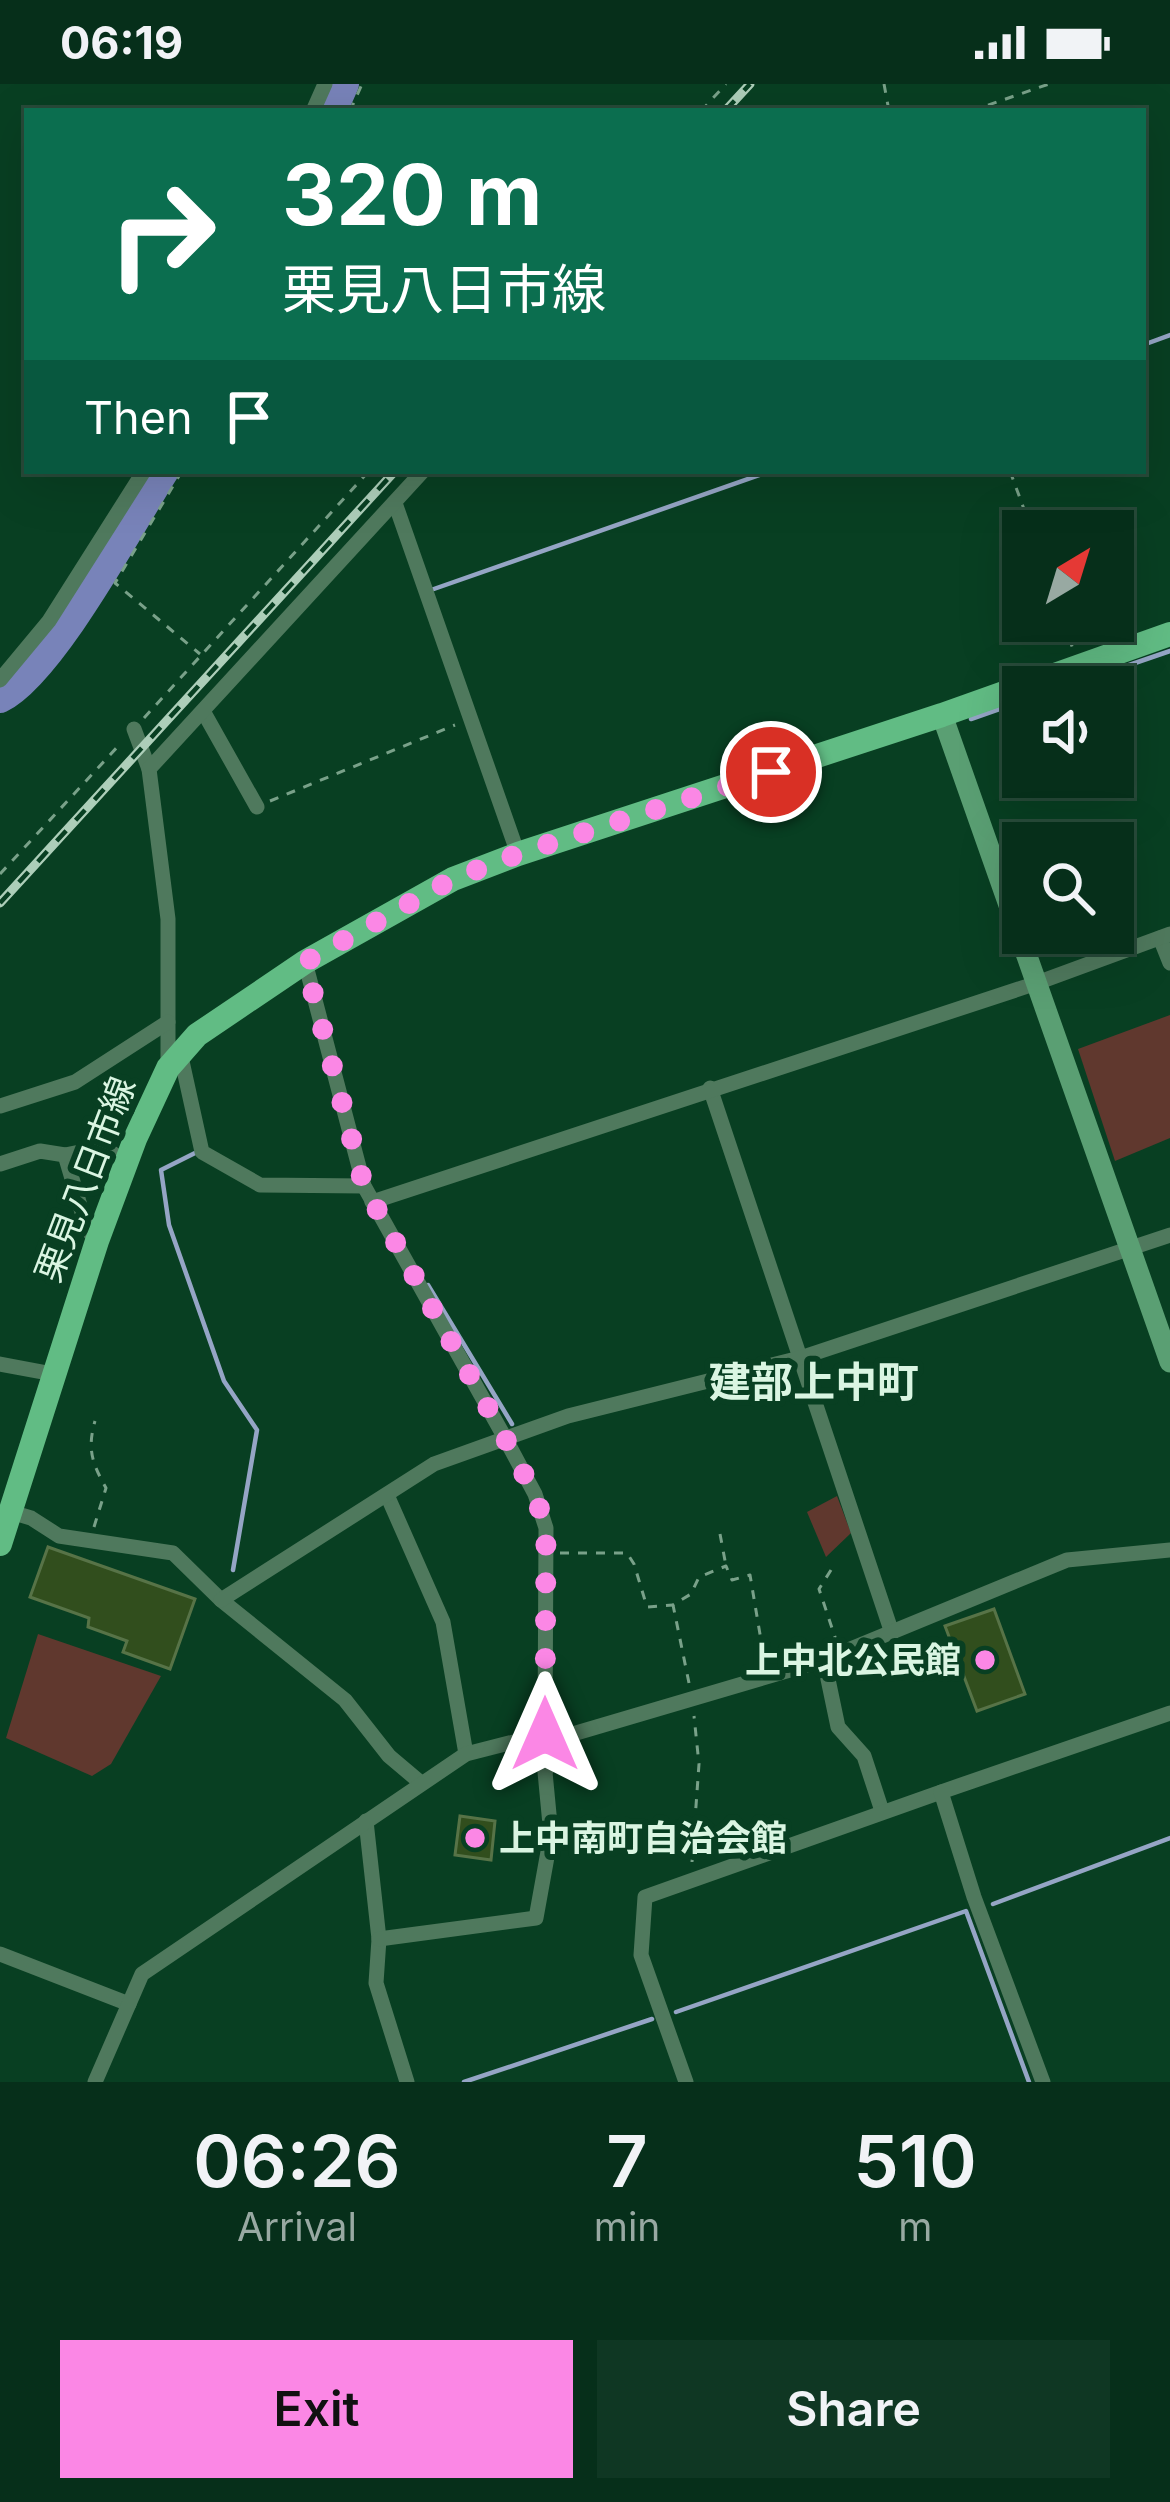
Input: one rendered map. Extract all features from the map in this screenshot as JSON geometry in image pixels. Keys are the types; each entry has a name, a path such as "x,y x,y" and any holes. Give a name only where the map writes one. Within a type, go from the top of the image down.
{"main road":[{"name":"栗見八日市線","path":"1084,666 1170,634"},
{"name":"栗見八日市線","path":"0,1544 126,1163 174,1060 228,1012 305,962 453,879 1002,694"}],"street":[{"path":"0,680 49,621 142,474"},
{"path":"149,769 420,474"},
{"path":"395,502 518,854"},
{"path":"203,711 257,807"},
{"path":"941,715 1170,1362"},
{"path":"134,729 149,769 168,919 167,1022 174,1060 202,1153 260,1185 368,1194 1034,984 1165,936 1170,963"},
{"path":"305,962 368,1194 505,1438 535,1495 546,1528 545,1734"},
{"path":"0,1106 75,1082 167,1022"},
{"path":"710,1088 892,1633"},
{"path":"0,1164 40,1151 65,1155 104,1148 126,1163"},
{"path":"65,1155 87,1229 97,1241"},
{"path":"221,1600 434,1464 568,1416 800,1358 1170,1235"},
{"path":"0,1364 53,1374"},
{"path":"387,1495 443,1622 466,1754"},
{"path":"10,1512 31,1518 59,1536 173,1553 221,1600 332,1689 389,1756 421,1783"},
{"path":"95,2082 142,1974 466,1754 545,1734 566,1736 767,1678 832,1657 1067,1560 1170,1550"},
{"path":"832,1657 838,1727 865,1756 882,1811"},
{"path":"686,2082 641,1955 645,1897 1170,1713"},
{"path":"379,1940 536,1918 550,1835 545,1772 566,1736"},
{"path":"941,1792 974,1897 1043,2082"},
{"path":"366,1821 379,1940 376,1983 407,2082"},
{"path":"0,1954 129,2004"}],"path":[{"path":"704,108 726,84"},
{"path":"980,108 1049,84"},
{"path":"180,474 115,584 200,654"},
{"path":"0,874 367,474"},
{"path":"1011,474 1024,510"},
{"path":"257,807 470,718"},
{"path":"89,1542 106,1488 92,1464 89,1444 95,1421"},
{"path":"720,1534 732,1580 750,1575 767,1678"},
{"path":"547,1552 626,1553 647,1607 673,1605 691,1594 699,1577 726,1566"},
{"path":"831,1570 820,1589 832,1657"},
{"path":"673,1605 699,1764 692,1882"}],"shaded area":[{"path":"1170,1015 1170,1138 1115,1161 1078,1049"},
{"path":"837,1496 851,1533 826,1557 807,1512"},
{"path":"38,1634 161,1676 111,1764 92,1776 6,1738"}],"building":[{"path":"48,1547 195,1599 170,1669 123,1652 127,1641 88,1627 89,1618 30,1597"},
{"name":"上中北公民館","path":"994,1609 1025,1694 977,1711 945,1626"},
{"name":"上中南町自治会館","path":"460,1816 495,1821 491,1860 455,1855"}],"waterway":[{"path":"333,108 344,84"},
{"path":"1146,344 1170,335"},
{"path":"0,698 42,660 65,629 162,474"},
{"path":"431,590 762,474"},
{"path":"1126,666 1170,651"},
{"path":"971,719 1002,708"},
{"path":"195,1153 161,1170 169,1225 224,1381 257,1430 233,1570"},
{"path":"428,1285 512,1424"},
{"path":"993,1904 1170,1838"},
{"path":"676,2012 966,1911 1029,2082"},
{"path":"464,2082 652,2019"}],"railway":[{"path":"728,108 750,84"},
{"path":"0,903 392,474"}],"place":[{"name":"上中北公民館","path":"985,1660"},
{"name":"上中南町自治会館","path":"475,1838"}],"district":[{"name":"建部上中町","path":"814,1382"}],"route":[{"path":"545,1734 546,1528 535,1495 505,1438 364,1186 305,962 453,879 771,772"}]}
